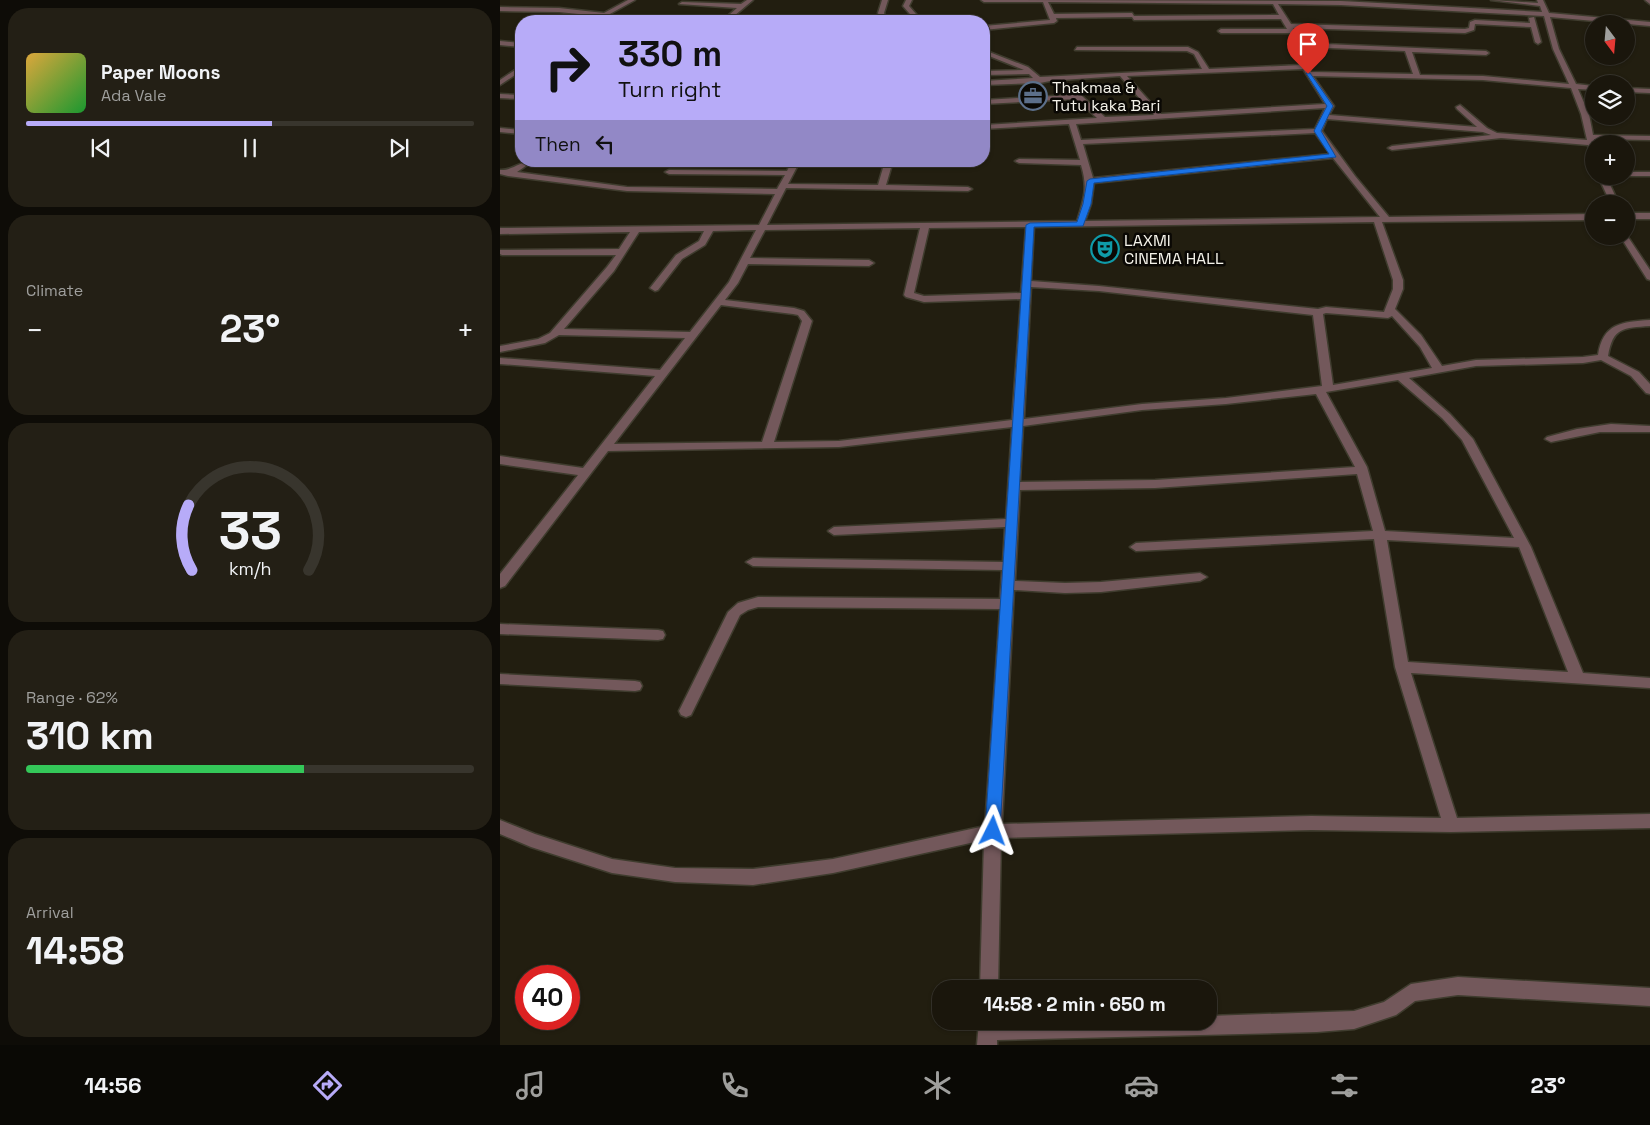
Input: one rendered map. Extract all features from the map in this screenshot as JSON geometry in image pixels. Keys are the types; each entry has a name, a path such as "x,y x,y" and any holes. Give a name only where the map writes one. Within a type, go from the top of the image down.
{"street":[{"path":"610,15 632,0"},
{"path":"732,15 750,0"},
{"path":"882,15 885,0"},
{"path":"909,0 906,6 912,15"},
{"path":"986,0 1341,3 1532,13 1650,24"},
{"path":"990,27 1054,21 1044,0"},
{"path":"1494,0 1542,2 1554,35 1556,49 1585,114 1589,135"},
{"path":"1125,1 1139,24"},
{"path":"1274,1 1300,45 1307,71 1330,106"},
{"path":"682,4 743,6"},
{"path":"500,9 568,10 592,15"},
{"path":"500,17 511,9"},
{"path":"1532,13 1532,25 1538,42"},
{"path":"1052,16 1285,17"},
{"path":"1221,31 1292,29 1465,31 1472,29 1472,23 1475,22 1532,25"},
{"path":"500,44 515,45"},
{"path":"1300,45 1486,53"},
{"path":"1077,49 1188,49 1196,53 1206,70"},
{"path":"1408,50 1417,76"},
{"path":"990,54 1026,68 1040,81"},
{"path":"990,83 1206,70 1307,71 1482,78 1585,88"},
{"path":"500,83 515,72"},
{"path":"990,73 1032,72"},
{"path":"1122,74 1160,117"},
{"path":"1058,80 1080,97 1104,120"},
{"path":"1635,90 1650,91"},
{"path":"500,96 515,97"},
{"path":"990,102 1080,97"},
{"path":"990,127 1330,106"},
{"path":"1318,131 1330,106"},
{"path":"1460,107 1484,130"},
{"path":"1326,117 1484,130 1504,136"},
{"path":"1072,122 1090,181 1087,204 1080,224"},
{"path":"500,130 515,131"},
{"path":"1079,142 1318,131"},
{"path":"925,226 909,296 924,299 1026,290 1097,287 1249,306 1318,312 1326,310 1385,316 1390,314 1398,289 1398,280 1382,220 1334,156 1318,131"},
{"path":"1392,148 1504,136 1585,140"},
{"path":"1635,138 1650,138"},
{"path":"1090,181 1334,156"},
{"path":"1019,161 1085,163"},
{"path":"500,180 520,167"},
{"path":"500,583 584,472 733,283 793,167"},
{"path":"881,187 887,167"},
{"path":"500,172 627,190 881,187 968,188"},
{"path":"669,172 790,173"},
{"path":"1635,174 1650,174"},
{"path":"500,231 1585,216"},
{"path":"1635,216 1650,216"},
{"path":"989,980 993,831 1030,225"},
{"path":"655,288 679,257 702,243 710,229"},
{"path":"500,349 541,341 557,332 611,269 636,230"},
{"path":"501,253 524,231"},
{"path":"1630,245 1650,277"},
{"path":"501,253 622,252"},
{"path":"745,260 869,263"},
{"path":"718,302 794,311 801,313 807,321 767,445"},
{"path":"1391,310 1417,335 1432,355 1438,369"},
{"path":"1318,312 1324,390 1362,470 1380,535 1402,666 1451,825"},
{"path":"1602,356 1604,342 1612,331 1636,324 1650,323"},
{"path":"557,332 692,335"},
{"path":"603,448 848,443 1142,406 1226,401 1324,390 1476,363 1583,360 1602,356 1635,374 1650,391"},
{"path":"500,361 662,373"},
{"path":"1400,376 1446,416 1467,439 1523,543 1578,679"},
{"path":"1551,439 1594,427 1612,426 1650,429"},
{"path":"500,460 584,472"},
{"path":"1014,486 1155,484 1362,470"},
{"path":"834,531 1012,522"},
{"path":"1136,547 1380,535 1523,543"},
{"path":"753,562 1009,566"},
{"path":"1008,585 1092,587 1200,577"},
{"path":"686,712 735,612 743,606 758,602 1007,604"},
{"path":"500,629 658,635"},
{"path":"1402,666 1650,683"},
{"path":"500,679 635,686"},
{"path":"500,827 531,840 612,866 675,875 753,877 833,866 993,831 1311,822 1451,825 1650,821"},
{"path":"988,1032 1317,1023 1354,1020 1389,1009 1411,993 1458,986 1650,997"}],"place":[{"name":"Thakmaa & Tutu kaka Bari","path":"1033,96"},
{"name":"LAXMI CINEMA HALL","path":"1105,249"}],"route":[{"path":"993,831 1030,225 1080,224 1087,204 1090,181 1334,156 1318,131 1330,106 1308,74"}]}
